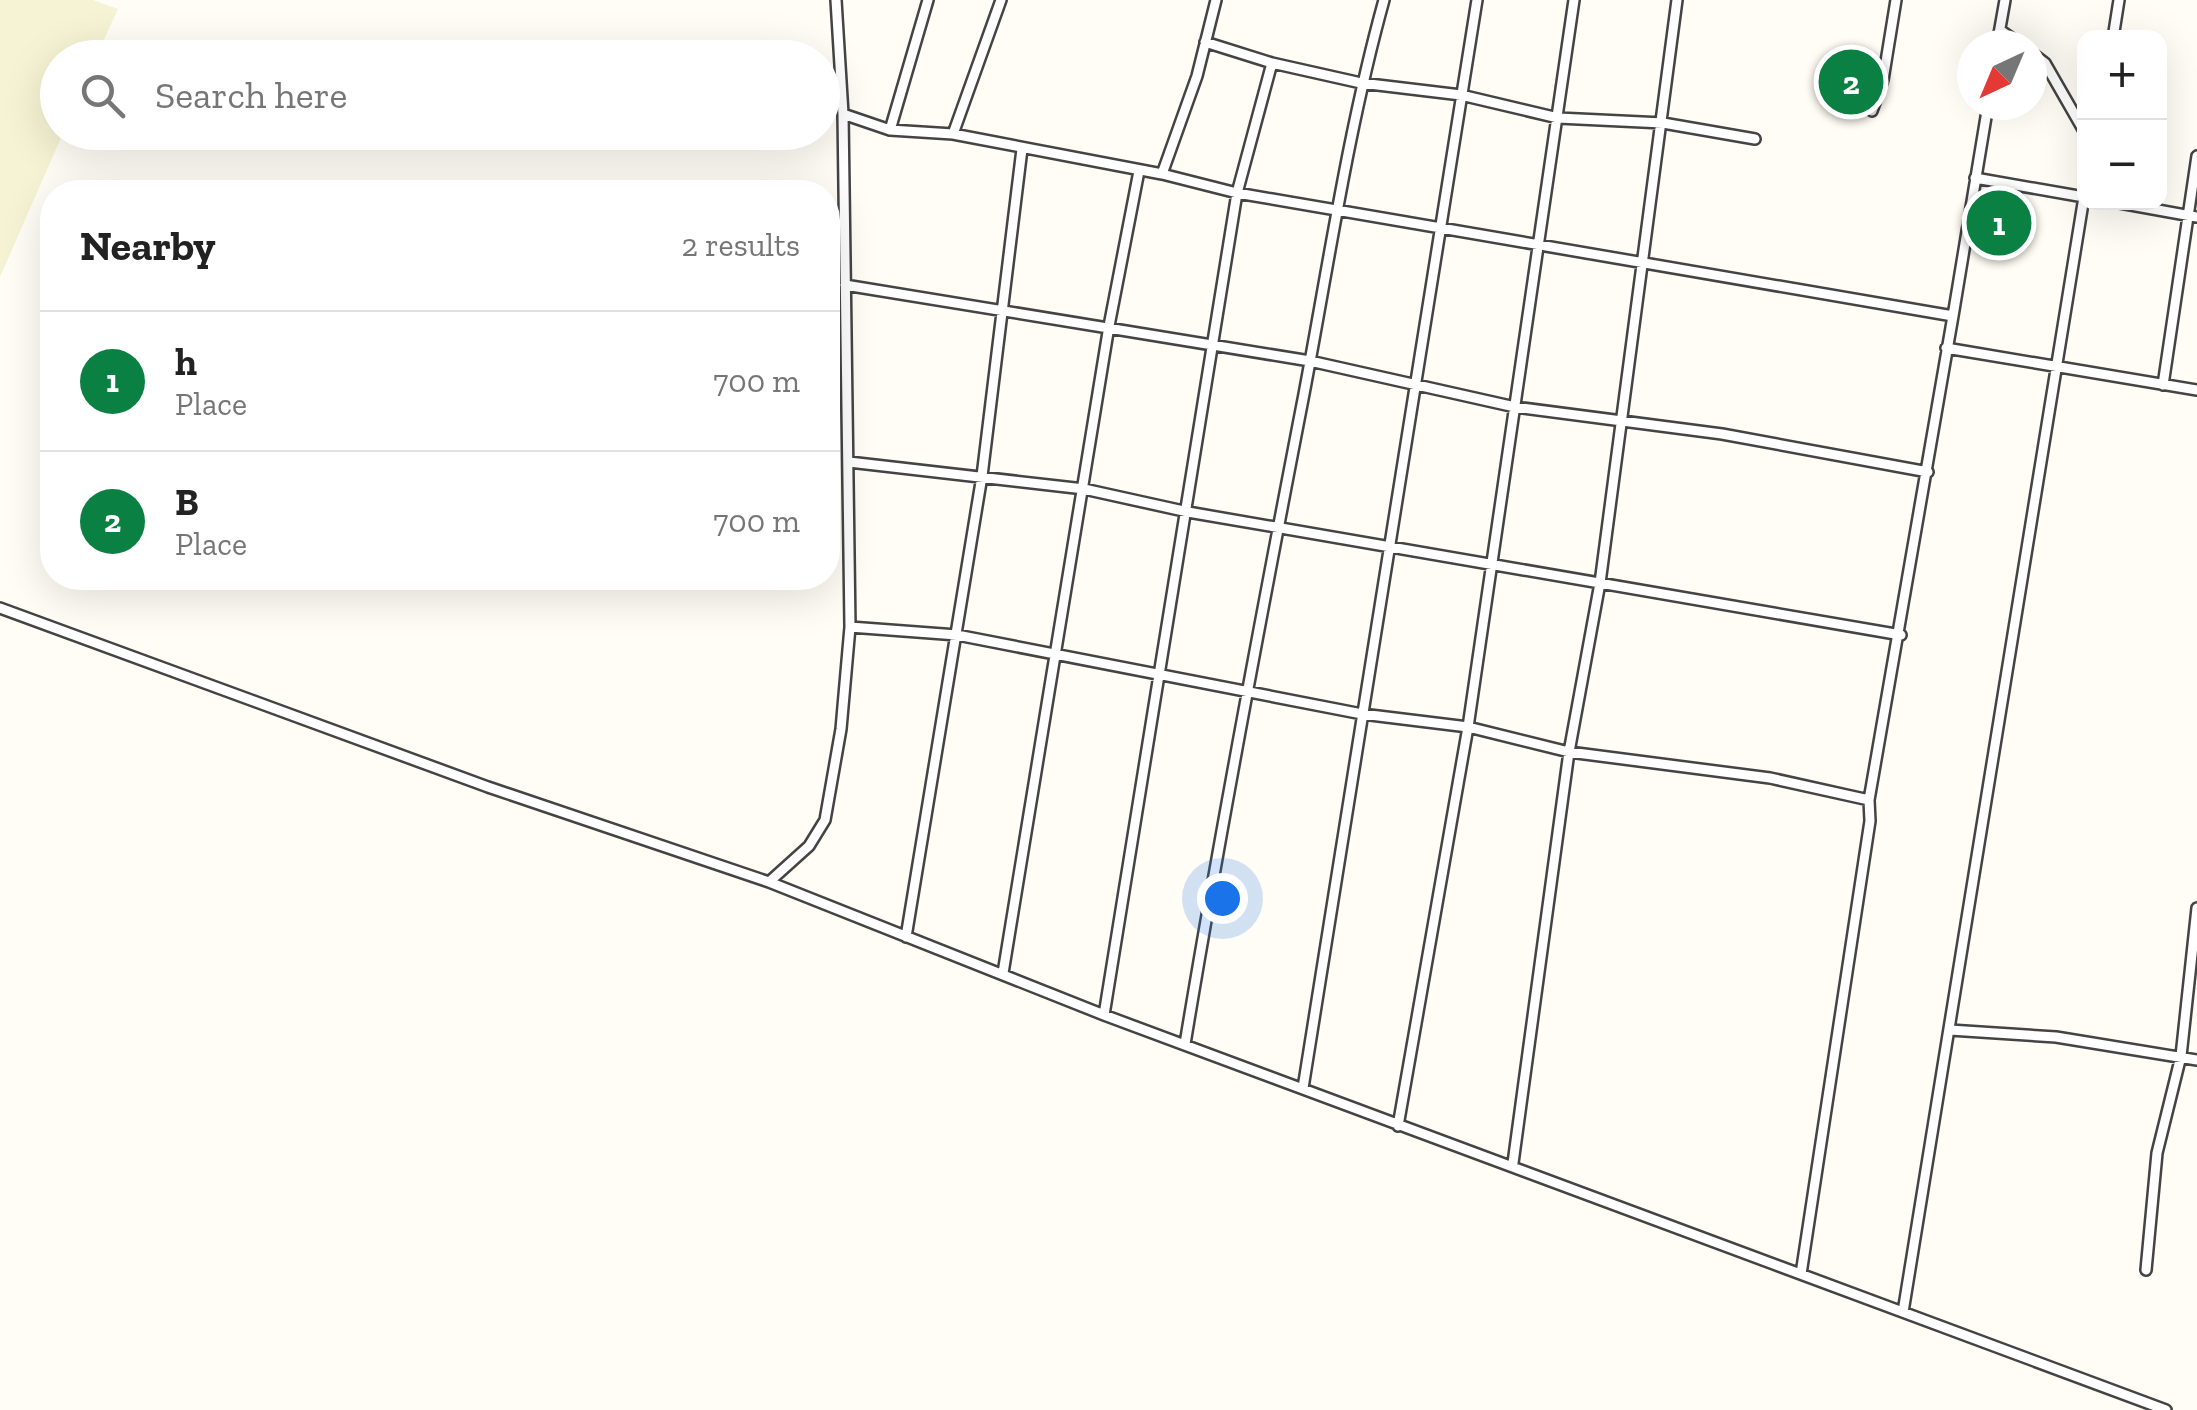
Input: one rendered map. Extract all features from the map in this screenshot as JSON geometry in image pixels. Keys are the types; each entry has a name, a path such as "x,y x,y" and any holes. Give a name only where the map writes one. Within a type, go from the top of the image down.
{"street":[{"path":"836,0 838,40"},
{"path":"890,130 928,0"},
{"path":"954,134 1001,0"},
{"path":"1162,174 1216,0"},
{"path":"1184,1044 1244,692 1336,208 1361,83 1384,0"},
{"path":"1304,1088 1477,0"},
{"path":"1398,1126 1468,727 1542,244 1574,0"},
{"path":"1512,1163 1568,752 1600,584 1678,0"},
{"path":"1872,110 1883,80 1896,0"},
{"path":"2000,30 2005,0"},
{"path":"2114,30 2120,0"},
{"path":"1205,42 1272,64 1361,83 1461,96 1558,118 1663,123 1756,139"},
{"path":"1104,1014 1237,193 1272,64"},
{"path":"769,882 808,846 824,820 841,729 850,627 840,65"},
{"path":"2047,65 2078,120"},
{"path":"843,114 890,130 954,134 1162,174 1237,193 1953,316"},
{"path":"1801,1274 1870,821 1869,800 1986,120"},
{"path":"906,937 982,476 1022,149"},
{"path":"2163,386 2193,216 2197,156"},
{"path":"1004,973 1109,326 1139,171"},
{"path":"1976,178 2077,196"},
{"path":"1903,1312 2060,369 2082,210"},
{"path":"2159,210 2193,216"},
{"path":"846,285 1310,360 1515,407 1621,420 1928,472"},
{"path":"1946,348 2197,390"},
{"path":"848,462 1084,489 1188,512 1900,635"},
{"path":"0,608 488,787 769,882 1398,1126 1512,1163 2166,1410"},
{"path":"850,627 957,636 1362,714 1468,727 1568,752 1770,778 1869,800"},
{"path":"2146,1270 2156,1153 2181,1056 2197,908"},
{"path":"1950,1030 2056,1037 2197,1060"}],"shaded area":[{"path":"0,0 93,0 118,9 104,40 40,40 40,150 56,150 0,277"}],"place":[{"name":"B","path":"1851,82"},
{"name":"h","path":"1999,223"}]}
